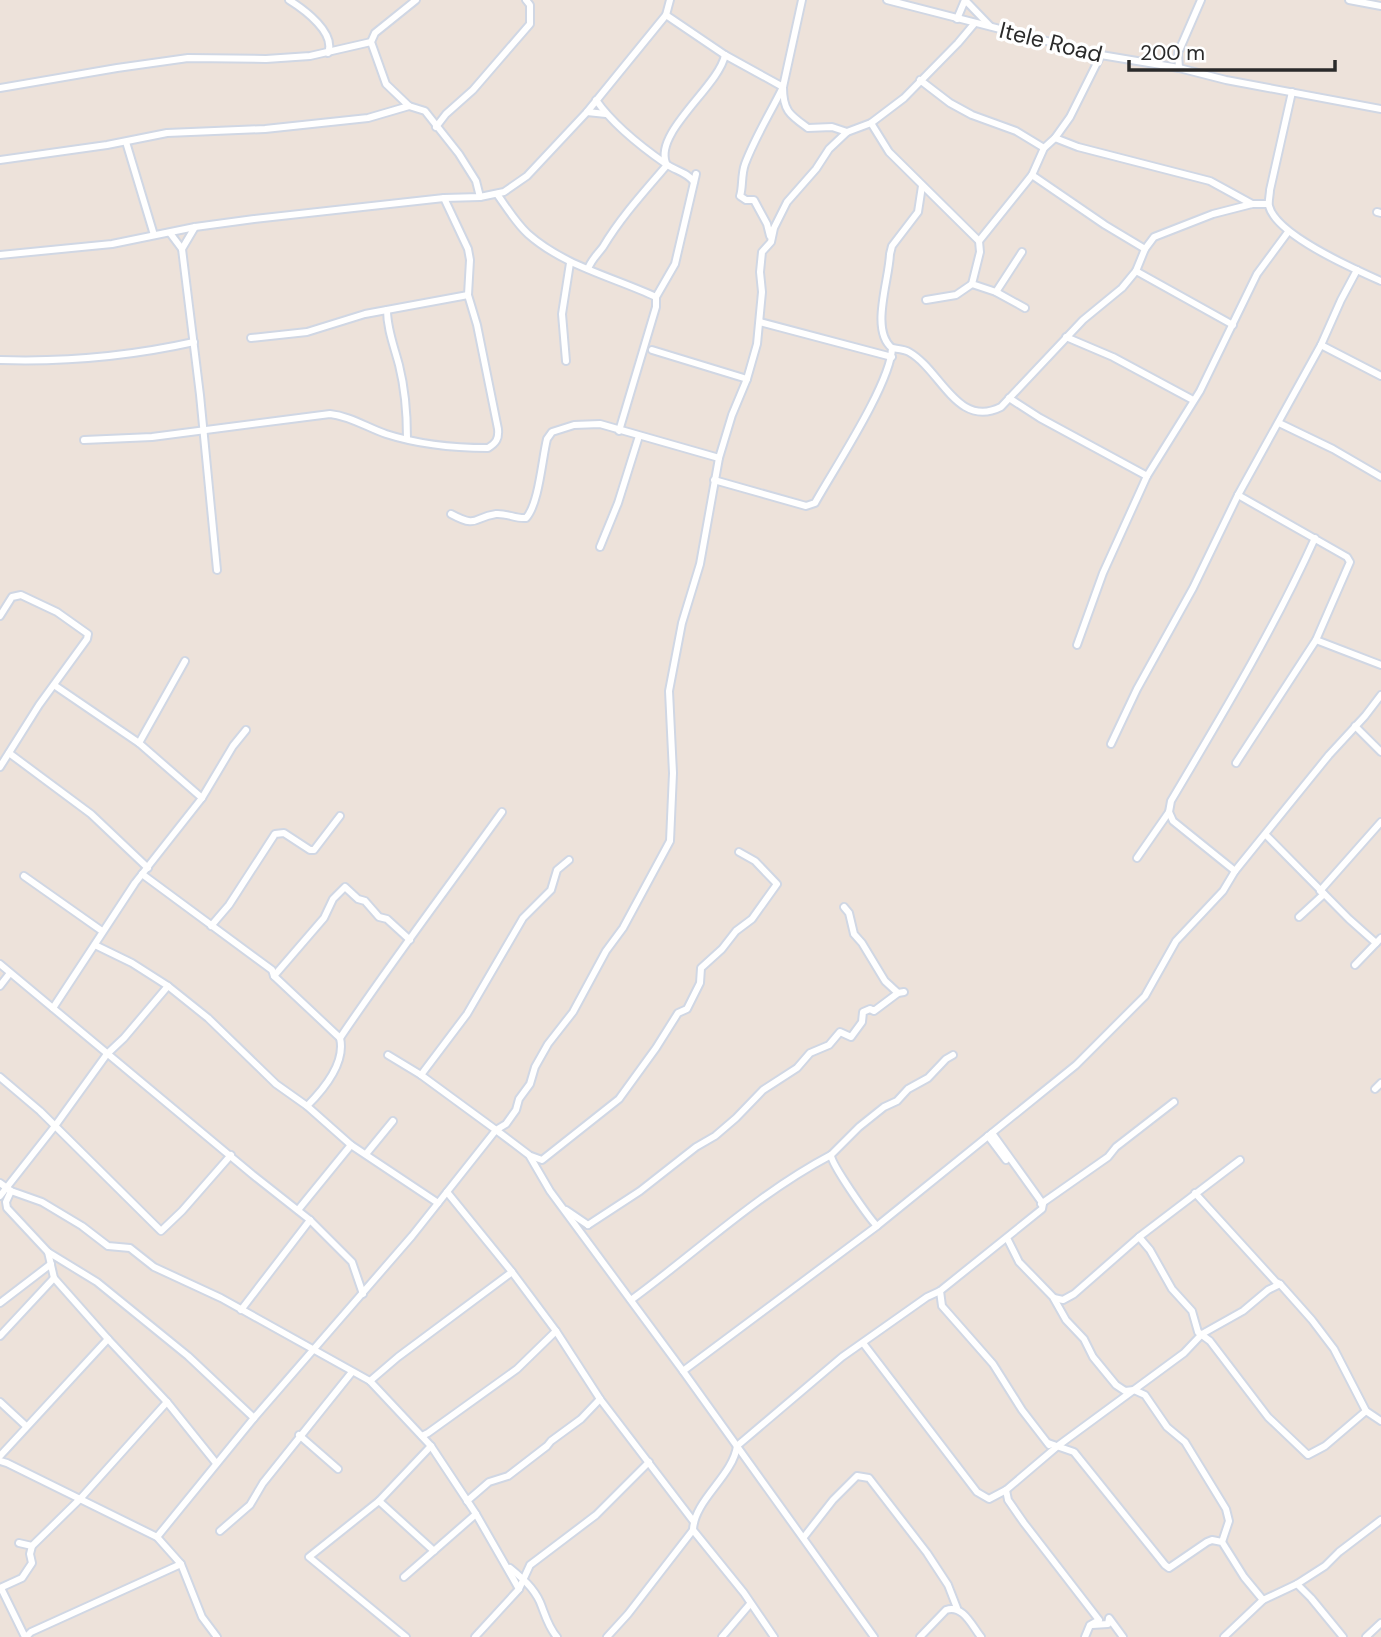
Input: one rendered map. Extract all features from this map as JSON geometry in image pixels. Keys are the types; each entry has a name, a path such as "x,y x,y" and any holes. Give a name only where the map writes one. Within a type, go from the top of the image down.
{"street":[{"path":"289,0 302,8 330,38 328,53"},
{"path":"416,0 375,33 371,42 386,84 409,106 425,111 476,181 480,197"},
{"path":"436,127 491,70 530,24 530,5 526,0"},
{"path":"0,255 112,244 195,227 498,194 512,188 527,176 586,112 666,15 670,0"},
{"path":"802,0 783,87 783,100 787,110 808,128 832,127 847,132"},
{"name":"Itele Road","path":"887,0 1101,55 1170,66 1381,109"},
{"path":"957,19 965,0 990,26"},
{"path":"1170,66 1201,0"},
{"path":"1349,0 1381,6"},
{"path":"666,15 725,55 783,87"},
{"path":"157,1537 254,1418 363,1294 496,1129 506,1124 530,1084 548,1044 569,1019 670,841 673,773 669,691 682,623 700,564 719,458 732,415 747,379 760,322 762,252 771,242 774,228 787,202 816,169 825,153 847,132 871,123 904,97 974,24"},
{"path":"0,88 188,58 266,59 328,53 371,42"},
{"path":"1178,53 1179,68"},
{"path":"667,165 664,156 667,143 682,117 712,79 725,55"},
{"path":"926,300 956,295 972,284 979,241 1032,174 1044,148 1070,117 1101,55"},
{"path":"920,80 950,103 972,115 1016,131 1044,148"},
{"path":"771,242 767,224 757,204 754,200 746,200 740,196 740,184 747,160 783,87"},
{"path":"1292,92 1268,204 1288,232 1381,281"},
{"path":"596,100 606,114 667,165 690,176 694,182"},
{"path":"0,160 126,142 167,133 265,129 368,118 409,106"},
{"path":"586,112 606,114"},
{"path":"871,123 889,152 979,241"},
{"path":"1055,138 1210,181 1252,204"},
{"path":"126,142 154,236"},
{"path":"588,269 590,261 601,249 612,229 667,165"},
{"path":"619,431 656,307 656,297 675,264 696,174"},
{"path":"1032,174 1105,225 1145,249"},
{"path":"922,186 920,206 890,254 881,324 882,336 892,348 907,351 964,406 977,414 989,413 1002,407 1066,337 1122,288 1136,271 1154,236 1213,214 1252,204 1268,204"},
{"path":"498,194 528,234 570,263 622,281 656,297"},
{"path":"84,440 152,437 330,414 390,435 444,447 488,448 498,440 498,429 468,295 470,260 444,198"},
{"path":"920,206 937,198"},
{"path":"182,249 195,227"},
{"path":"1077,645 1103,573 1147,476 1194,400 1256,274 1288,232"},
{"path":"170,233 182,249 217,570"},
{"path":"996,292 1022,252"},
{"path":"566,360 562,314 570,263"},
{"path":"1111,744 1238,495 1321,345 1340,300 1357,270"},
{"path":"1136,271 1233,325"},
{"path":"1367,274 1381,274"},
{"path":"972,284 996,292 1025,308"},
{"path":"251,338 307,332 365,314 468,295"},
{"path":"387,310 388,326 405,398 407,438"},
{"path":"760,322 892,357"},
{"path":"1066,337 1113,357 1194,400"},
{"path":"0,360 36,361 159,350 194,342"},
{"path":"1321,345 1381,376"},
{"path":"714,480 806,506 815,503 875,396 892,357 892,348"},
{"path":"652,350 747,379"},
{"path":"1009,398 1040,418 1147,476"},
{"path":"1279,423 1333,449 1381,477"},
{"path":"451,514 470,522 480,521 494,514 526,519 535,496 547,439 552,432 574,425 600,424 719,458"},
{"path":"600,547 618,503 639,436"},
{"path":"1236,763 1316,640 1350,562 1347,556 1238,495"},
{"path":"1137,858 1169,812 1171,801 1291,592 1315,538"},
{"path":"0,616 12,597 22,595 57,612 88,634 0,767"},
{"path":"1316,640 1381,665"},
{"path":"139,743 185,661"},
{"path":"54,685 139,743 202,798"},
{"path":"683,1371 877,1226 1076,1065 1145,996 1176,941 1223,891 1235,872 1329,755 1381,695"},
{"path":"1355,726 1381,752"},
{"path":"53,1008 103,931 145,871 202,798 233,746 246,730"},
{"path":"9,753 91,814 145,871 211,926 272,970 274,976 340,1038"},
{"path":"307,1106 336,1067 341,1056 340,1038 430,908 502,812"},
{"path":"1169,812 1180,828 1235,872"},
{"path":"211,926 229,905 275,834 284,833 314,850 340,816"},
{"path":"1299,917 1381,822"},
{"path":"1266,835 1322,893 1379,940 1355,965"},
{"path":"388,1055 421,1075 529,1155 542,1160 619,1099 678,1013 687,1009 700,982 701,968 722,949 736,931 752,919 769,897 777,884 755,862 739,852"},
{"path":"421,1075 467,1013 523,918 551,890 557,870 569,860"},
{"path":"24,876 103,931"},
{"path":"274,976 324,918 334,899 345,887 410,940"},
{"path":"582,1234 586,1236 588,1225 715,1136 763,1090 797,1068 810,1053 829,1045 840,1032 851,1037 862,1022 863,1012 874,1010 896,992 880,974 854,934 849,913 844,907"},
{"path":"95,945 132,962 168,986 226,1034 276,1084 307,1106 351,1145 438,1203"},
{"path":"0,964 310,1220 352,1262 363,1294"},
{"path":"0,986 10,973"},
{"path":"168,986 107,1054 14,1177 6,1202 7,1208 48,1252 97,1282 188,1356 254,1418"},
{"path":"631,1300 768,1193 795,1174 831,1155 859,1127 884,1107 897,1101 908,1089 928,1078 953,1055"},
{"path":"0,1077 40,1111 161,1231 182,1212 231,1155"},
{"path":"1375,1089 1381,1083"},
{"path":"607,1637 628,1614 693,1526 733,1459 737,1446 768,1417 863,1343 927,1297 940,1291 1040,1211 1042,1204 1108,1157 1116,1147 1174,1102"},
{"path":"366,1154 393,1121"},
{"path":"990,1135 1042,1204"},
{"path":"298,1210 351,1145"},
{"path":"529,1155 550,1191 804,1537 874,1637"},
{"path":"831,1155 831,1162 865,1213 877,1226"},
{"path":"1052,1297 1063,1300 1074,1294 1139,1237 1240,1160"},
{"path":"0,1182 9,1190 41,1202 82,1226 90,1235 108,1246 130,1248 154,1267 241,1310 370,1381 431,1446 508,1566 519,1588"},
{"path":"0,1196 9,1190"},
{"path":"447,1192 556,1331 600,1399 649,1462 774,1637"},
{"path":"1195,1193 1312,1320 1334,1349 1366,1411 1381,1421"},
{"path":"564,1208 588,1225"},
{"path":"241,1310 310,1220"},
{"path":"1139,1237 1150,1250 1172,1289 1192,1311 1201,1334 1227,1362 1268,1417 1308,1455 1325,1446 1366,1411"},
{"path":"1007,1238 1019,1262 1045,1287 1071,1326 1084,1339 1093,1357 1116,1385 1125,1391 1134,1390 1145,1395 1172,1433 1185,1442 1226,1509 1229,1521 1222,1542"},
{"path":"48,1252 54,1278 167,1402 216,1463"},
{"path":"0,1303 51,1264"},
{"path":"370,1381 512,1272"},
{"path":"0,1336 54,1278"},
{"path":"863,1343 976,1492 989,1499 1006,1490 1059,1445 1184,1353 1201,1334 1243,1311 1268,1290 1280,1284"},
{"path":"940,1291 942,1306 993,1364 1022,1410 1048,1443 1050,1454"},
{"path":"422,1436 517,1369 556,1331"},
{"path":"0,1456 108,1339"},
{"path":"220,1531 250,1505 299,1435 352,1371"},
{"path":"467,1501 489,1482 508,1476 581,1419 600,1399"},
{"path":"0,1402 26,1426"},
{"path":"167,1402 80,1499 32,1546 32,1563 22,1578 0,1588 26,1637 181,1564"},
{"path":"299,1435 338,1469"},
{"path":"1048,1443 1074,1452 1158,1558 1169,1568 1207,1542 1222,1542 1244,1577 1264,1600"},
{"path":"407,1637 309,1556 379,1501 431,1446"},
{"path":"0,1461 157,1537 181,1564 202,1617 217,1637"},
{"path":"475,1637 519,1588 530,1565 596,1516 649,1462"},
{"path":"804,1537 833,1500 857,1476 869,1478 927,1553 948,1585 957,1608 981,1637"},
{"path":"1006,1490 1008,1500 1024,1523 1099,1620 1090,1625 1085,1637"},
{"path":"379,1501 434,1551"},
{"path":"404,1577 475,1514"},
{"path":"1224,1637 1264,1600 1297,1584 1329,1563 1339,1552 1381,1520"},
{"path":"19,1543 32,1546"},
{"path":"508,1566 524,1579 535,1593 550,1628 557,1637"},
{"path":"1297,1584 1343,1637"},
{"path":"722,1637 751,1604"},
{"path":"920,1637 946,1610 957,1608"},
{"path":"1090,1625 1108,1624 1109,1618 1123,1637"},
{"path":"1366,1637 1381,1623"}]}
